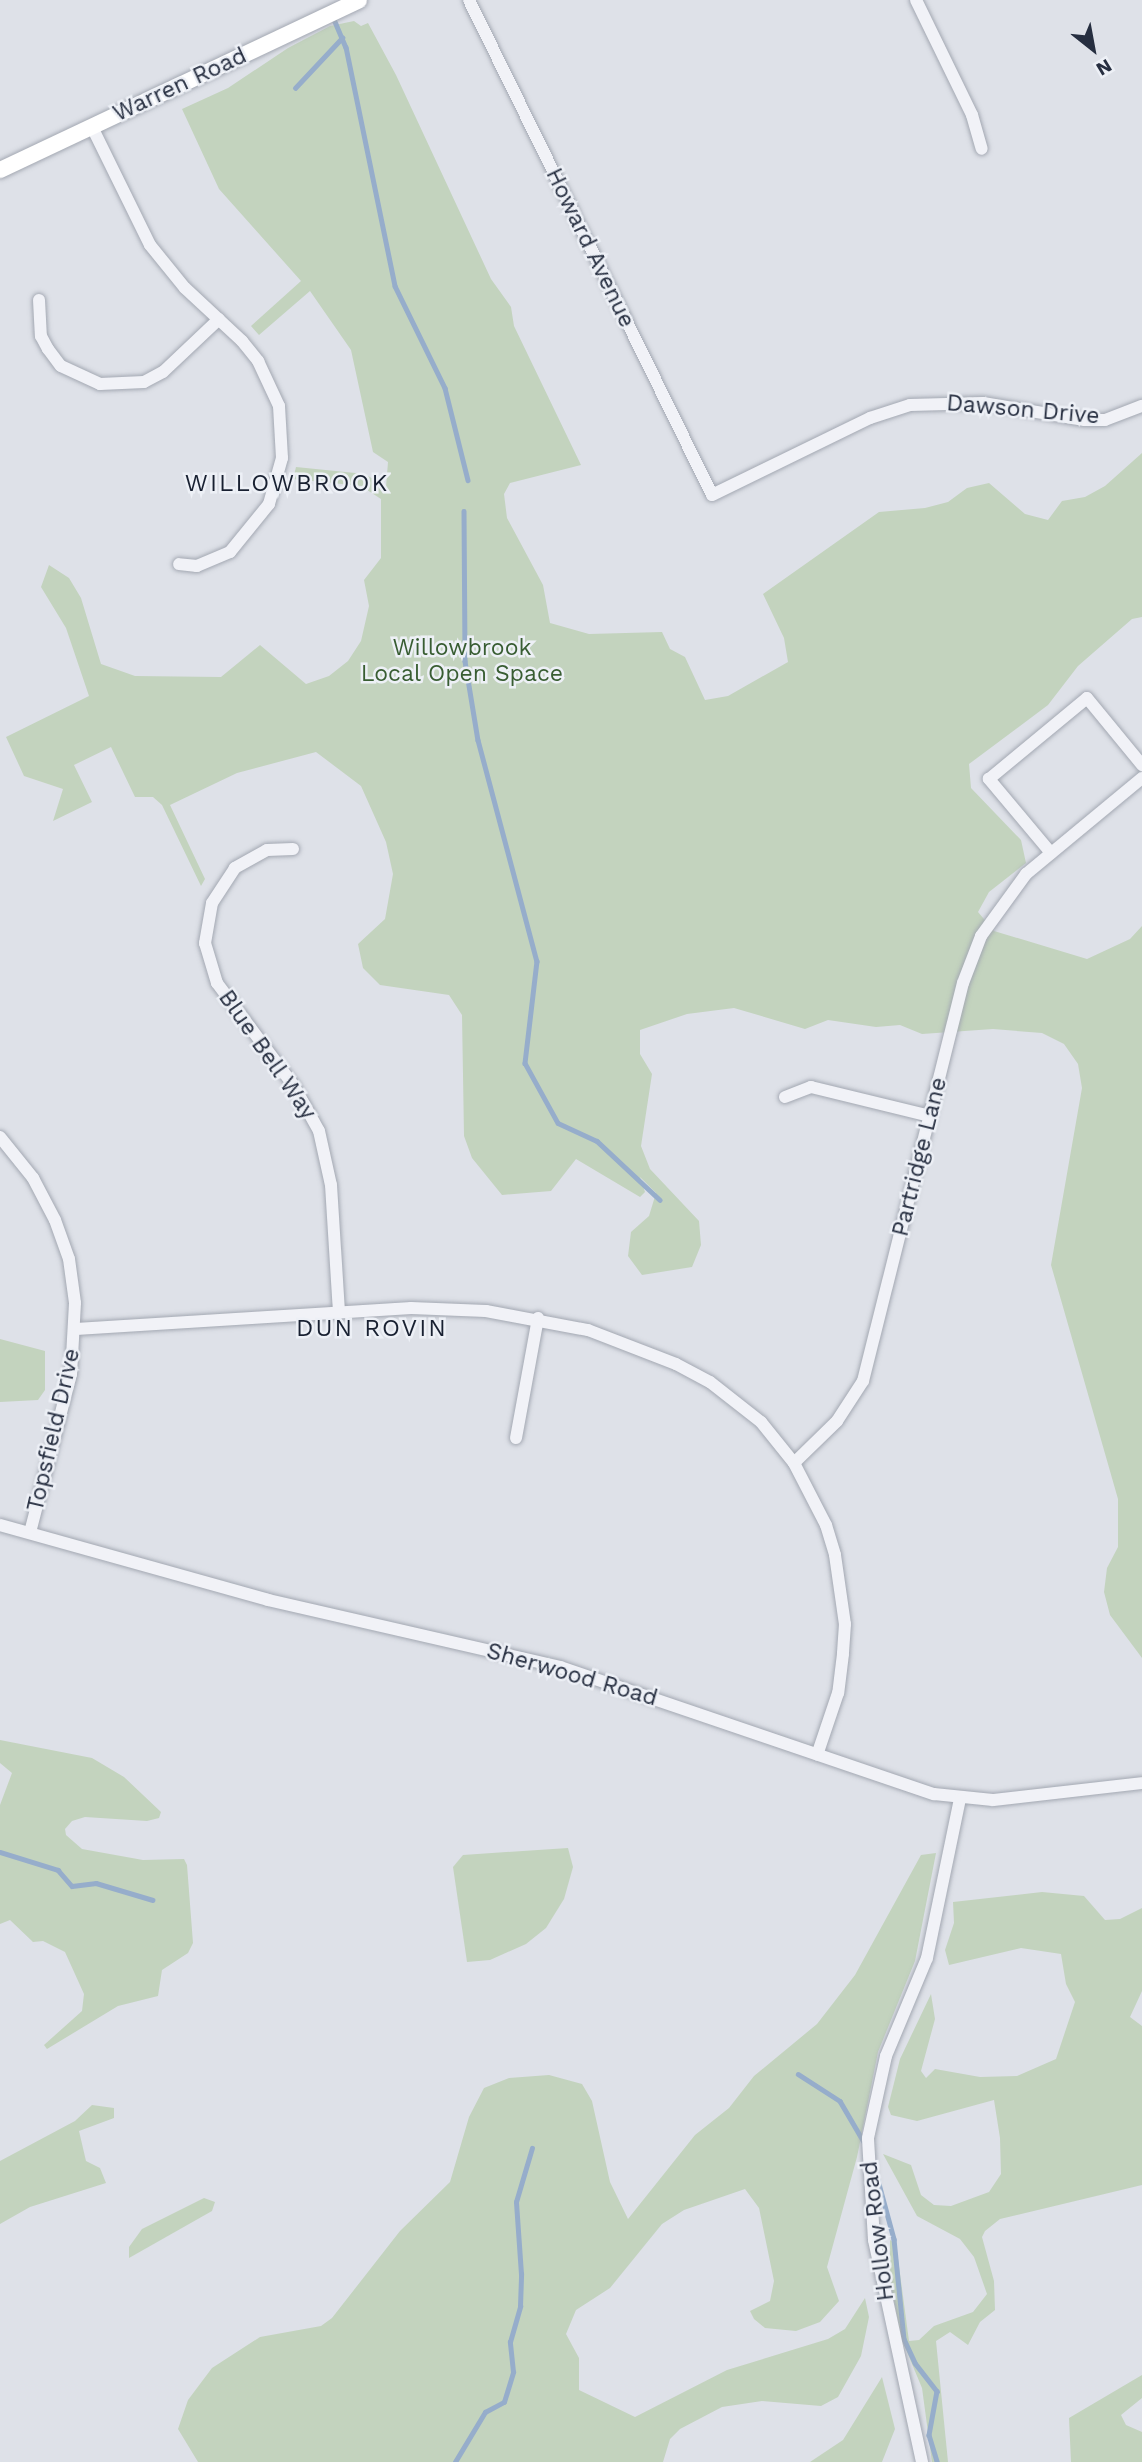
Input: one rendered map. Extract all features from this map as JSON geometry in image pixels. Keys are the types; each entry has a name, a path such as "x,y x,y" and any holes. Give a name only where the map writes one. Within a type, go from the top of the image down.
{"street":[{"name":"Howard Avenue","path":"469,0 712,495"},
{"path":"916,0 972,115 982,149"},
{"name":"Warren Road","path":"0,170 355,2"},
{"path":"92,127 150,245 185,289 219,318 258,361 279,406 282,458 269,504 243,540 215,561 197,566 179,564"},
{"path":"39,300 41,336 48,349 61,366 100,384 134,384 163,372 219,318"},
{"name":"Dawson Drive","path":"712,495 870,418 910,405 983,403 1085,420 1105,420 1142,405"},
{"path":"1051,853 989,779 1087,698 1142,765"},
{"name":"Partridge Lane","path":"794,1463 837,1421 863,1381 963,982 981,936 1008,895 1051,853 1142,778"},
{"name":"Blue Bell Way","path":"293,849 267,850 235,868 212,903 205,943 217,983 294,1086 319,1131 331,1185 339,1312"},
{"path":"785,1097 811,1087 930,1116"},
{"name":"Topsfield Drive","path":"0,1136 33,1178 55,1220 72,1278 76,1329 71,1374 30,1532"},
{"path":"76,1329 339,1312 450,1308 538,1318 635,1346 709,1382 761,1422 794,1463 826,1525 845,1624 838,1693 817,1755"},
{"path":"516,1438 538,1318"},
{"name":"Sherwood Road","path":"0,1525 268,1601 573,1670 900,1785 960,1799 993,1800 1142,1783"},
{"name":"Hollow Road","path":"922,2462 874,2240 868,2138 886,2056 927,1958 960,1799"}],"green space":[{"name":"Willowbrook Local Open Space","path":"354,21 361,26 368,23 396,75 491,279 511,307 514,326 581,465 510,483 504,494 507,518 543,585 550,623 589,634 662,632 670,649 685,657 705,700 728,696 788,662 784,638 763,594 879,512 925,508 948,502 967,488 989,483 1025,514 1048,520 1062,501 1085,497 1105,486 1142,453 1142,617 1132,619 1078,666 1048,705 969,764 971,788 1021,840 1026,863 989,892 978,912 994,931 1087,959 1130,939 1142,926 1142,1658 1110,1615 1104,1592 1107,1568 1118,1547 1118,1499 1051,1265 1082,1088 1078,1064 1064,1044 1042,1033 993,1029 922,1034 900,1025 876,1027 828,1020 805,1029 734,1008 687,1014 640,1030 640,1054 652,1074 641,1146 650,1169 699,1221 701,1245 692,1267 642,1275 628,1256 631,1232 649,1216 656,1193 640,1177 645,1192 640,1197 576,1159 551,1191 502,1195 472,1158 464,1136 462,1015 449,995 380,985 363,968 358,944 385,919 393,874 386,842 361,786 316,752 237,773 170,805 205,879 201,886 162,805 153,797 135,797 111,747 74,765 92,802 53,821 63,789 24,776 6,737 89,696 66,628 41,587 49,565 69,578 81,598 101,664 135,676 221,677 260,645 306,684 329,676 348,661 361,641 369,606 364,580 381,558 381,499 361,486 293,479 296,467 365,474 386,487 388,462 373,452 351,350 310,291 259,335 251,326 301,281 219,189 182,109 228,88 288,48 330,26"},
{"path":"0,1339 45,1351 45,1390 38,1400 0,1402"},
{"path":"0,1740 92,1758 124,1777 161,1812 159,1818 147,1821 85,1817 72,1821 65,1829 66,1835 82,1849 143,1860 184,1859 187,1865 193,1943 188,1953 162,1970 158,1996 118,2006 47,2049 44,2045 82,2011 84,1994 65,1952 43,1941 33,1942 10,1920 0,1924 0,1805 12,1773 0,1763"},
{"path":"568,1848 573,1867 564,1899 546,1928 526,1944 490,1960 467,1962 453,1867 463,1855"},
{"path":"936,1853 915,1961 878,2052 857,2157 827,2267 839,2301 820,2322 796,2331 765,2328 754,2319 750,2311 770,2301 774,2281 759,2208 745,2189 684,2210 662,2224 610,2288 576,2310 566,2334 579,2358 579,2390 635,2417 727,2370 828,2339 845,2329 865,2298 869,2317 861,2356 838,2397 821,2406 762,2401 722,2407 680,2429 670,2439 663,2462 198,2462 178,2429 188,2400 212,2368 260,2337 321,2326 332,2318 400,2231 450,2182 469,2117 484,2088 509,2078 549,2075 582,2084 592,2101 610,2182 628,2219 695,2135 729,2108 754,2076 817,2024 855,1975 921,1855"},
{"path":"1042,1892 1084,1896 1105,1920 1120,1919 1142,1908 1142,1991 1130,2017 1142,2026 1142,2185 1000,2219 985,2231 982,2237 994,2281 995,2310 980,2322 968,2345 950,2332 936,2341 948,2462 932,2462 922,2388 902,2340 890,2281 890,2240 896,2244 909,2341 919,2340 934,2326 973,2312 987,2294 974,2257 960,2239 917,2216 883,2154 911,2165 921,2195 934,2205 951,2206 989,2192 1001,2174 1000,2138 994,2100 917,2121 891,2115 888,2107 900,2059 931,1994 935,2019 921,2071 926,2078 935,2069 980,2077 1017,2076 1056,2059 1075,2002 1066,1984 1061,1954 1021,1948 949,1965 945,1950 954,1923 953,1902"},
{"path":"92,2105 114,2108 114,2118 79,2131 86,2161 100,2168 106,2183 30,2207 0,2224 0,2161 75,2121"},
{"path":"204,2198 215,2202 212,2211 129,2258 129,2247 142,2229"},
{"path":"1142,2375 1142,2398 1121,2415 1126,2425 1142,2432 1142,2462 1071,2462 1069,2418"},
{"path":"882,2377 895,2429 882,2462 810,2462 843,2440"}],"waterway":[{"path":"333,17 346,47 395,286 445,388 468,480"},
{"path":"295,88 342,38"},
{"path":"464,511 465,661 478,740 537,961 525,1063 558,1123 597,1141 660,1200"},
{"path":"0,1852 58,1870 72,1886 96,1883 153,1900"},
{"path":"798,2074 840,2101 864,2142"},
{"path":"455,2462 485,2412 504,2402 513,2372 510,2342 520,2306 521,2274 516,2202 532,2148"},
{"path":"875,2169 894,2239 904,2339 915,2363 937,2391 929,2435 937,2462"}],"district":[{"name":"WILLOWBROOK","path":"287,484"},
{"name":"DUN ROVIN","path":"372,1329"}]}
